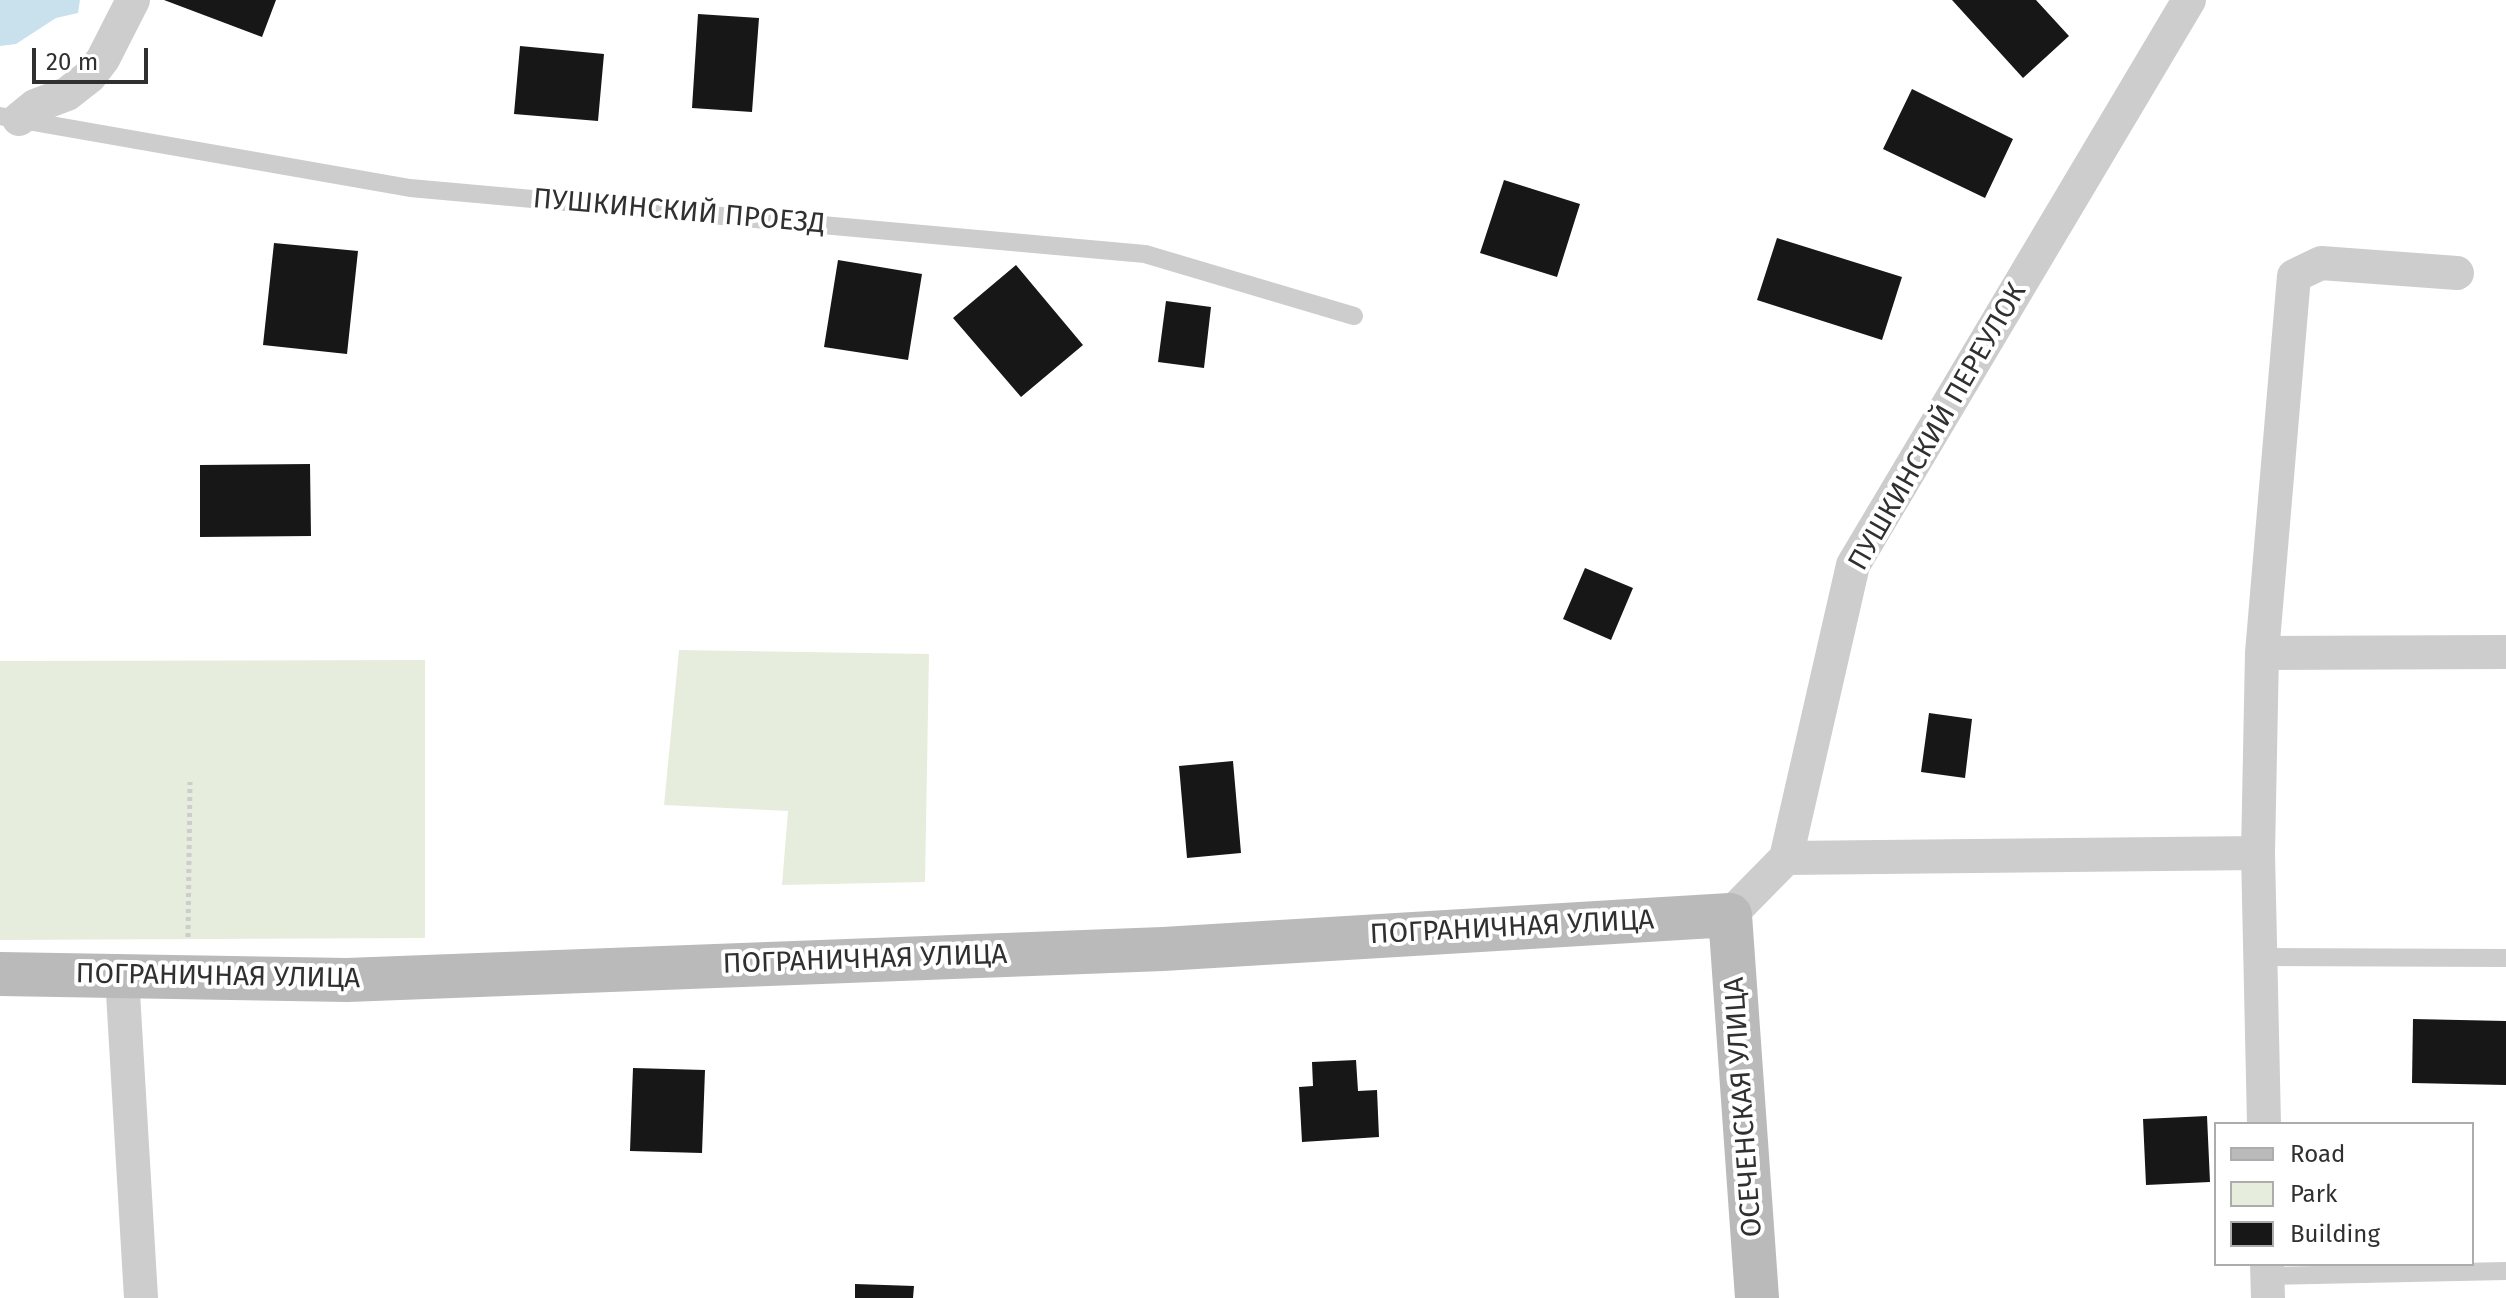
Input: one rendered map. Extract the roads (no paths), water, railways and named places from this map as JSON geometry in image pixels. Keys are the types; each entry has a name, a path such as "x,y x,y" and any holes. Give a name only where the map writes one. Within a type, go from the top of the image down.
{"street":[{"path":"10,118 67,94 90,76 103,59 133,0"},
{"name":"ПУШКИНСКИЙ ПЕРЕУЛОК","path":"1786,858 1853,565 2189,0"},
{"path":"2264,1122 2258,853 2262,653 2294,276 2321,263 2457,273"},
{"path":"2262,653 2506,652"},
{"path":"1730,915 1786,858 2258,853"},
{"name":"ПОГРАНИЧНАЯ УЛИЦА","path":"0,974 347,980 1163,949 1730,915"},
{"name":"ОСЕЧЕНСКАЯ УЛИЦА","path":"1730,915 1757,1298"},
{"path":"122,976 141,1298"}],"lane":[{"name":"ПУШКИНСКИЙ ПРОЕЗД","path":"10,118 410,188 1145,254 1354,316"},
{"path":"2260,957 2506,958"},
{"path":"2267,1279 2506,1271"}],"water":[{"path":"0,0 80,0 78,13 56,18 16,44 0,46"}]}
